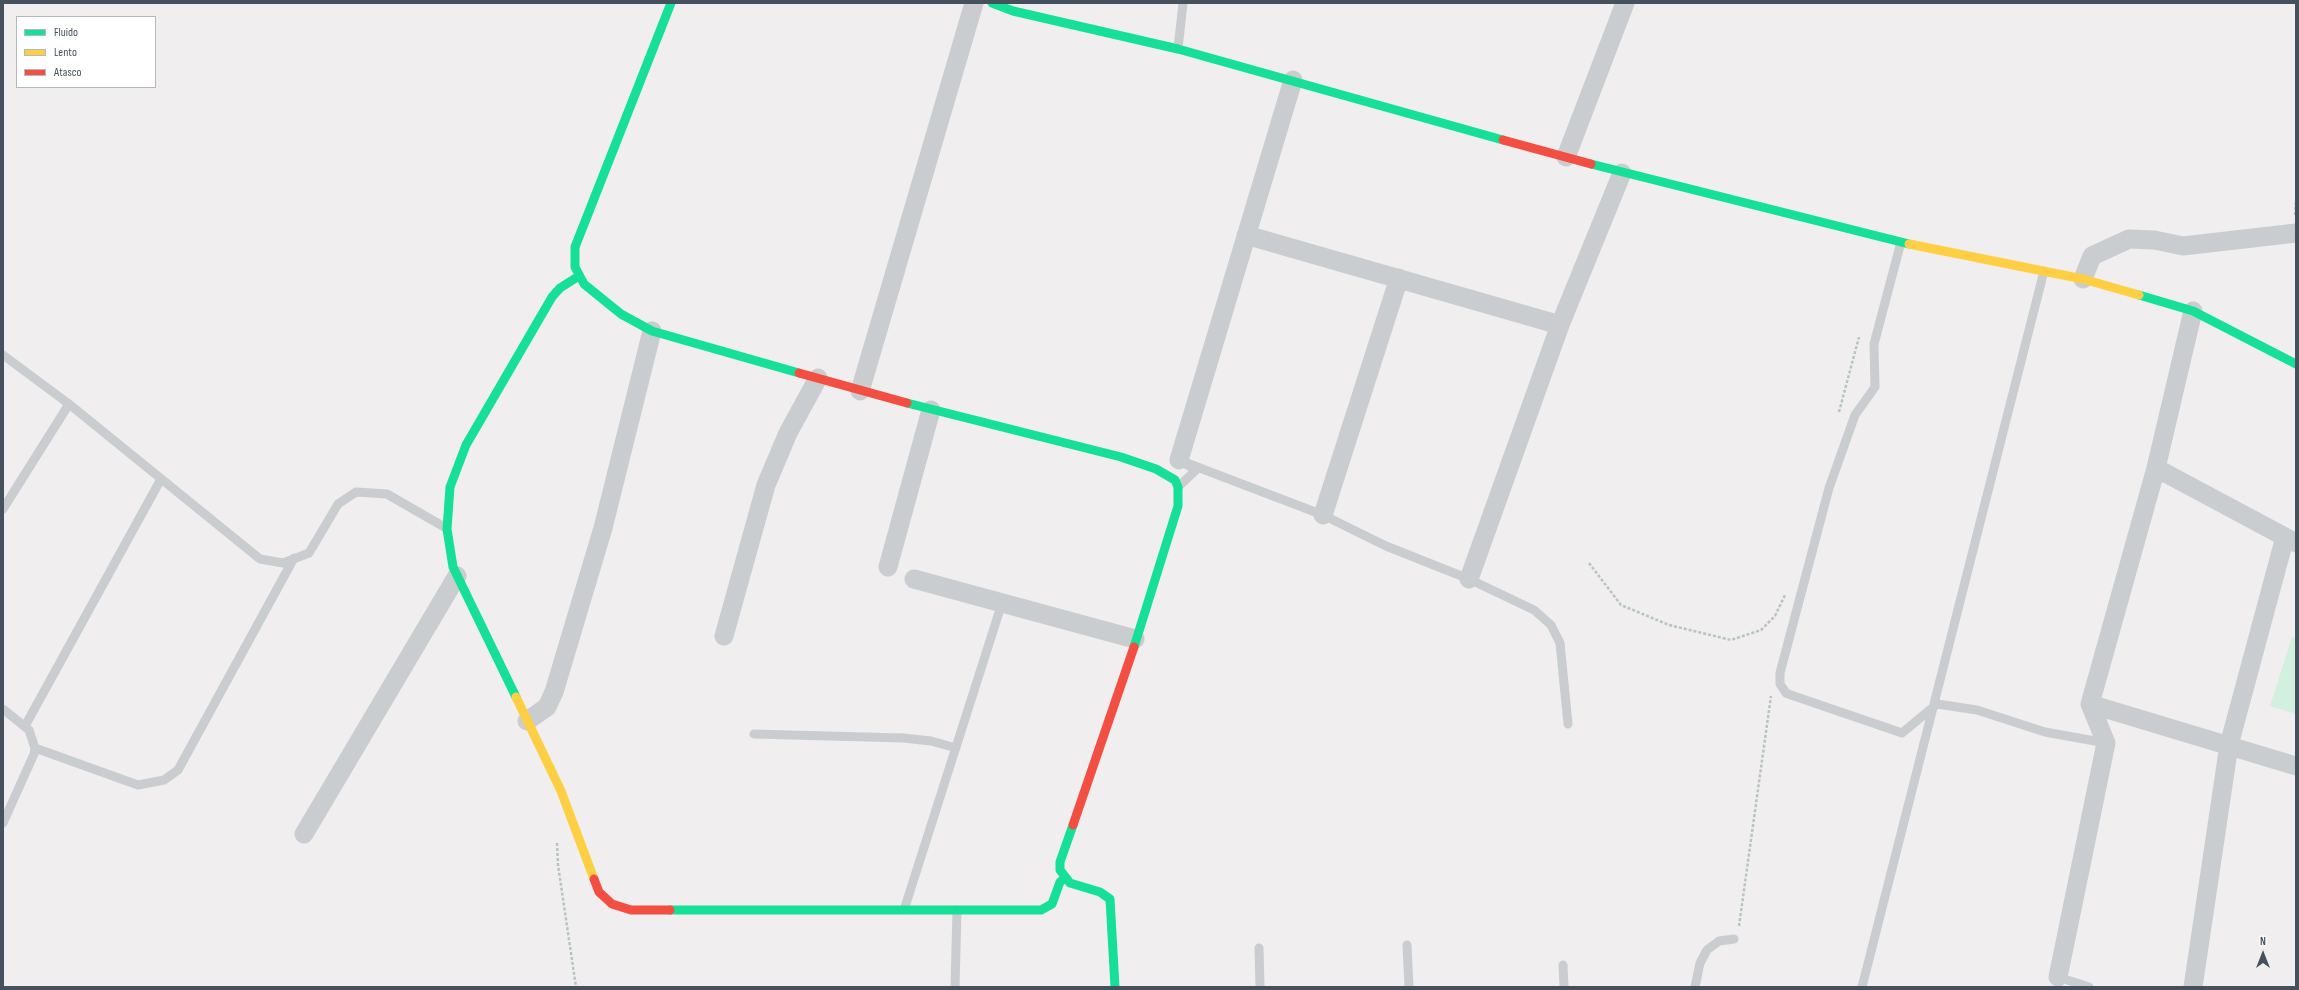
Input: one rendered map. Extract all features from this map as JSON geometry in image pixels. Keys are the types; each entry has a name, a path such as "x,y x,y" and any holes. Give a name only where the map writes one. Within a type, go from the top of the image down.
{"street":[{"path":"671,3 664,24 578,237 574,257 579,276 584,284 606,303 626,317 652,331 860,391 1121,457 1156,469 1175,480 1178,487 1178,506 1135,639 1120,693 1061,855 1060,870 1070,883 1100,892 1110,899 1114,987"},
{"path":"860,391 974,3"},
{"path":"992,3 1014,7 1293,80 1622,174 1901,242 2083,278 2193,311 2296,364"},
{"path":"1566,157 1625,3"},
{"path":"1179,460 1293,80"},
{"path":"1469,579 1560,325 1622,174"},
{"path":"2083,278 2092,256 2128,239 2154,240 2183,246 2296,233"},
{"path":"1246,235 1560,325"},
{"path":"579,276 560,288 552,297 466,445 450,487 447,529 448,548 457,576 561,790 599,892 612,904 632,910 1041,910 1052,904 1060,882 1065,878"},
{"path":"1323,515 1399,278"},
{"path":"2058,977 2106,743 2090,704 2156,468 2193,311"},
{"path":"527,721 547,707 554,692 603,528 652,331"},
{"path":"724,636 766,484 788,433 818,378"},
{"path":"888,566 931,410"},
{"path":"2156,468 2291,540 2229,745 2193,987"},
{"path":"304,834 457,576"},
{"path":"914,578 1135,639"},
{"path":"2090,704 2296,766"}],"lane":[{"path":"1178,49 1183,3"},
{"path":"1901,242 1874,344 1875,387 1855,415 1829,488 1780,674 1780,684 1782,689 1791,695 1902,733 1937,704 1977,710 2045,732 2106,743"},
{"path":"1862,987 2044,271"},
{"path":"3,356 69,404 260,559 283,563 309,553 338,504 356,492 386,494 447,529"},
{"path":"3,509 69,404"},
{"path":"1178,487 1196,470 1179,460"},
{"path":"1179,460 1323,515 1386,546 1469,579 1534,610 1551,625 1556,634 1562,653 1568,724"},
{"path":"25,726 161,479"},
{"path":"35,748 138,784 164,780 178,770 294,558"},
{"path":"904,910 1002,603"},
{"path":"3,710 25,726 32,735 35,748 34,754 3,823"},
{"path":"754,734 903,738 931,741 956,748"},
{"path":"955,987 957,910"},
{"path":"1695,987 1700,963 1707,950 1719,941 1734,939"},
{"path":"1407,945 1409,987"},
{"path":"1259,948 1260,987"},
{"path":"1563,965 1564,987"},
{"path":"2058,977 2090,987"}],"path":[{"path":"2296,201 2296,222"},
{"path":"1838,417 1861,332"},
{"path":"1589,563 1622,605 1669,625 1731,640 1761,630 1775,616 1786,592"},
{"path":"1734,939 1739,926 1770,700 1773,690 1780,684"},
{"path":"557,842 558,865 576,987"}],"green space":[{"path":"2292,637 2296,639 2296,714 2270,706"}],"traffic: fast":[{"path":"671,3 575,247 575,267 584,284 621,314 652,331 799,373"},
{"path":"992,3 1013,11 1178,49 1503,140"},
{"path":"1591,164 1909,244"},
{"path":"516,697 453,567 447,529 450,487 466,445 552,297 560,288 579,276"},
{"path":"2139,295 2193,311 2296,364"},
{"path":"907,403 1121,457 1156,469 1175,480 1178,487 1178,506 1134,647"},
{"path":"1073,825 1060,862 1060,870 1070,883 1100,892 1110,899 1115,987"},
{"path":"670,910 1041,910 1052,904 1060,882 1065,878"}],"traffic: slow":[{"path":"1909,244 2083,279 2139,295"},
{"path":"516,697 561,791 594,879"}],"traffic: jam":[{"path":"1503,140 1591,164"},
{"path":"799,373 907,403"},
{"path":"1073,825 1134,647"},
{"path":"594,879 599,892 612,904 631,910 670,910"}]}
